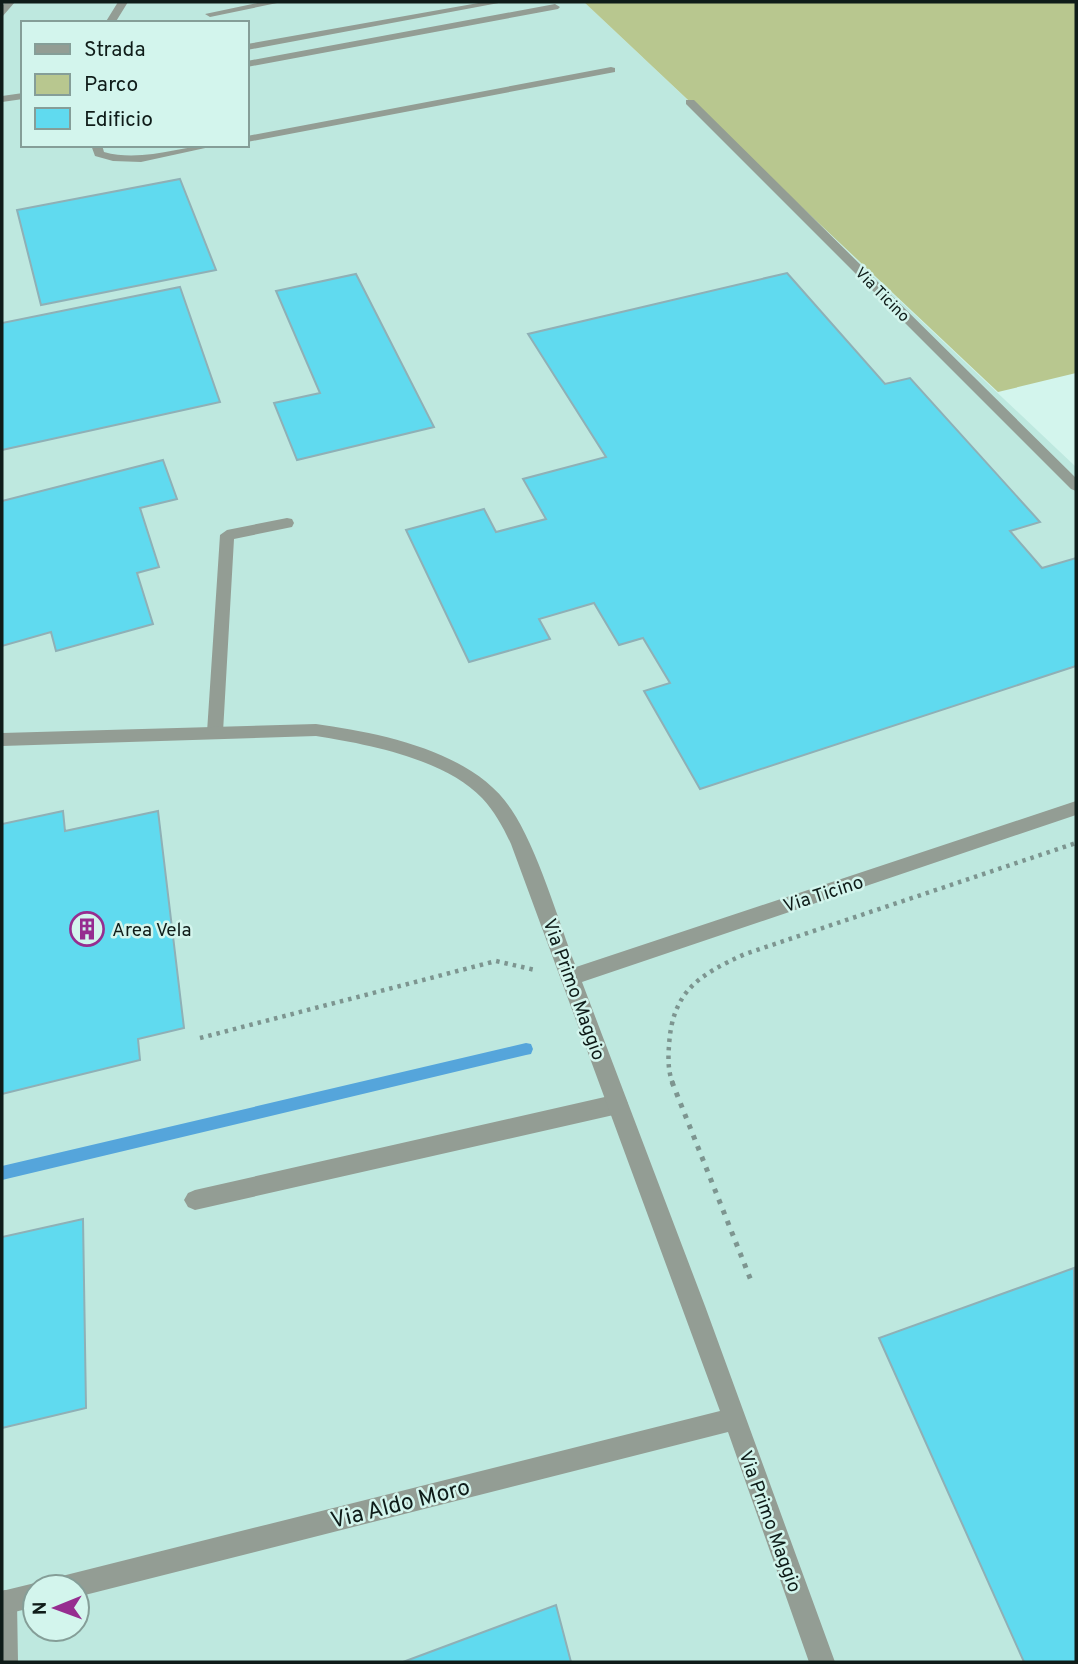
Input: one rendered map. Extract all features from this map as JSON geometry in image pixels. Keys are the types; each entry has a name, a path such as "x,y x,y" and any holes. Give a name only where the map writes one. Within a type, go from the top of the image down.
{"street":[{"path":"2,15 10,2"},
{"path":"111,21 123,2"},
{"path":"207,18 217,2"},
{"path":"207,18 277,2"},
{"path":"248,47 499,2"},
{"path":"248,64 555,7"},
{"path":"248,139 611,69"},
{"path":"2,99 21,96"},
{"name":"Via Ticino","path":"690,102 1076,486"},
{"path":"97,147 99,154 111,159 129,160 203,147"},
{"path":"215,732 227,535 287,523"},
{"name":"Via Primo Maggio","path":"2,740 316,730 351,735 417,753 467,776 487,792 512,824 618,1104 822,1662"},
{"name":"Via Ticino","path":"570,978 1076,808"},
{"path":"195,1200 618,1104"},
{"name":"Via Aldo Moro","path":"91,1581 734,1419"},
{"path":"5,1662 3,1603 21,1598"}],"path":[{"path":"752,1283 670,1077 669,1031 681,996 707,971 745,954 1076,843"},
{"path":"200,1038 496,961 570,978"}],"shaded area":[{"path":"2,2 584,2 1076,467 1076,1662 2,1662"}],"green space":[{"path":"584,2 1076,2 1076,373 998,392"}],"building":[{"path":"180,179 216,270 41,305 17,210"},
{"path":"787,273 885,384 910,378 1040,522 1010,531 1042,568 1076,558 1076,666 700,789 644,691 670,683 643,638 619,645 594,603 539,619 550,639 469,662 406,530 484,509 496,532 546,519 523,479 606,457 528,334"},
{"path":"356,274 434,427 297,460 274,403 320,393 276,291"},
{"path":"180,287 220,402 2,450 2,323"},
{"path":"163,460 177,499 140,508 159,567 137,573 153,624 56,651 51,632 2,646 2,501"},
{"name":"Area Vela","path":"63,811 65,831 158,811 184,1028 138,1039 140,1060 2,1094 2,824"},
{"path":"83,1219 86,1408 2,1428 2,1237"},
{"path":"1074,1268 1076,1662 1024,1662 879,1338"},
{"path":"556,1605 571,1662 403,1662"}],"waterway":[{"path":"2,1173 526,1049"}],"place":[{"name":"Area Vela","path":"87,929"}]}
